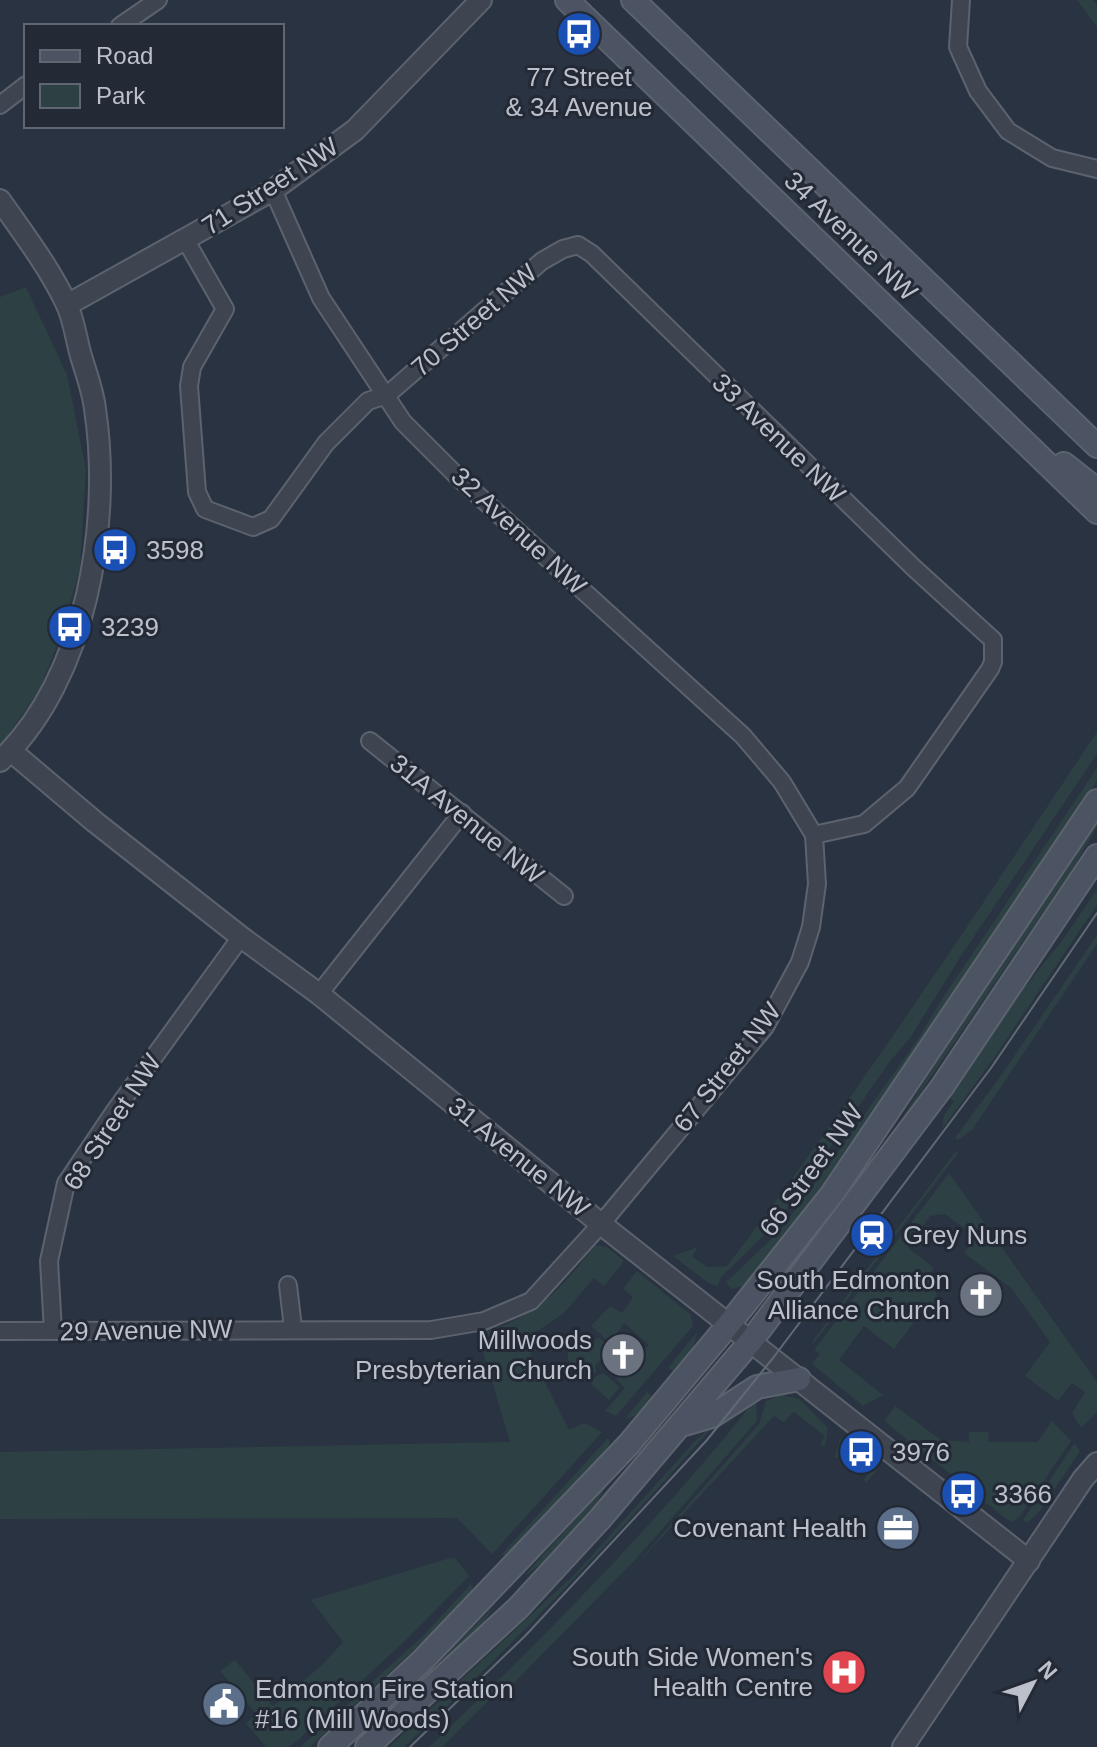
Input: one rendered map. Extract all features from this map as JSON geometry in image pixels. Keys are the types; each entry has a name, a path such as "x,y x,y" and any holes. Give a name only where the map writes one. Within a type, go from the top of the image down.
{"main road":[{"name":"34 Avenue NW","path":"567,0 1097,512"},
{"name":"34 Avenue NW","path":"633,0 1097,446"},
{"path":"999,416 1097,490"},
{"name":"66 Street NW","path":"330,1747 422,1661 629,1444 729,1324 832,1194 1097,801"},
{"name":"66 Street NW","path":"367,1747 518,1608 600,1519 751,1341 942,1087 1097,856"},
{"path":"681,1425 712,1416 753,1388 799,1379"}],"street":[{"path":"123,24 158,0"},
{"name":"71 Street NW","path":"67,305 273,190 355,130 481,0"},
{"path":"961,0 958,47 978,91 1008,131 1052,158 1097,169"},
{"path":"0,105 24,87"},
{"name":"32 Avenue NW","path":"273,190 321,298 403,422 460,479 743,736 782,782 814,835"},
{"path":"0,200 67,305 95,408 100,508 94,569 63,671 32,723 5,756"},
{"name":"70 Street NW","path":"185,239 225,309 192,367 189,386 197,492 205,509 253,527 270,521 326,443 368,401 387,395 542,261 563,249"},
{"name":"33 Avenue NW","path":"563,249 578,245 592,254 914,568 993,640 993,662 907,788 864,824 814,835"},
{"name":"31A Avenue NW","path":"370,741 564,896"},
{"name":"31 Avenue NW","path":"5,756 319,994 601,1224 1029,1561"},
{"path":"319,994 462,813"},
{"name":"67 Street NW","path":"445,1329 484,1321 531,1301 601,1224 765,1027 800,962 811,927 817,884 814,835"},
{"name":"68 Street NW","path":"53,1331 49,1261 66,1183 241,937"},
{"path":"288,1285 293,1328"},
{"name":"29 Avenue NW","path":"0,1331 445,1329"},
{"path":"903,1747 1083,1479 1097,1463"}],"green space":[{"path":"1077,0 1093,0 1097,5 1097,27"},
{"path":"26,287 67,375 86,469 80,569 59,641 39,691 0,746 0,297"},
{"path":"1097,732 1097,754 959,959 910,1038 891,1060 777,1223 722,1276 717,1286 707,1282 673,1256 698,1247 692,1256 707,1267 727,1266 870,1069"},
{"path":"1097,768 1097,781 806,1208 743,1286 731,1289 726,1282 778,1233 916,1042"},
{"path":"1096,825 1072,870 900,1122 929,1074"},
{"path":"1097,889 1097,905 942,1129 944,1115 954,1101 947,1097"},
{"path":"1097,935 1097,944 972,1130 958,1140 955,1138 1002,1074"},
{"path":"956,1151 958,1153 812,1342"},
{"path":"949,1173 1097,1382 1097,1412 1081,1428 1072,1413 1085,1392 1072,1383 1058,1401 1025,1376 1050,1342 1011,1288 964,1253 976,1237 945,1214 930,1216 907,1247 934,1268 931,1272 940,1309 938,1311 928,1303 894,1349 864,1326 839,1360 883,1395 863,1406 812,1364 820,1354 814,1350"},
{"path":"595,1245 607,1247 624,1261 604,1286 594,1278 564,1313 536,1332 544,1345 530,1353 569,1430 584,1423 602,1432 492,1554 457,1518 0,1519 0,1452 510,1442 478,1334 515,1320 545,1301"},
{"path":"637,1271 691,1315 693,1326 616,1416 605,1411 625,1388 616,1379 649,1345 624,1323 610,1343 591,1326 610,1306 622,1313 633,1297 623,1289"},
{"path":"697,1332 693,1349 674,1372 668,1368"},
{"path":"599,1337 610,1349 595,1366 596,1372 578,1381 568,1359 568,1348 576,1343 584,1351"},
{"path":"603,1373 620,1387 609,1400 590,1380"},
{"path":"647,1392 654,1398 637,1415 625,1419"},
{"path":"781,1395 799,1399 828,1428 825,1447 820,1445 825,1436 794,1412 784,1422 774,1416 625,1577 759,1424 766,1401"},
{"path":"756,1399 757,1421 636,1559 512,1685 494,1695 442,1747 429,1747 598,1579 679,1491"},
{"path":"895,1406 941,1440 969,1442 969,1432 988,1432 989,1442 1037,1442 1052,1421 1071,1441 1013,1522 884,1421"},
{"path":"715,1424 525,1630 404,1747 389,1747 576,1573 695,1441"},
{"path":"608,1438 610,1442 606,1451 509,1556 501,1555"},
{"path":"840,1439 854,1444 851,1447 878,1463 876,1471 866,1483 864,1480 870,1471 844,1451 838,1458 835,1457"},
{"path":"1074,1444 1079,1453 1039,1512 1027,1523 1023,1520"},
{"path":"604,1488 600,1498 570,1535 524,1576"},
{"path":"455,1558 469,1576 408,1638 297,1741 289,1747 266,1747 246,1723 256,1714 220,1671 235,1660 273,1706 288,1694 296,1702 304,1696 296,1687 343,1642 311,1600"},
{"path":"471,1584 473,1591 468,1599 310,1747 300,1747 423,1636"},
{"path":"493,1608 475,1636 426,1680 451,1649"}],"tram line":[{"path":"410,1747 526,1635 707,1440 773,1358 991,1068 1097,913"}],"place":[{"name":"77 Street & 34 Avenue","path":"579,34"},
{"name":"3598","path":"115,550"},
{"name":"3239","path":"70,627"},
{"name":"Grey Nuns","path":"872,1235"},
{"name":"South Edmonton Alliance Church","path":"981,1295"},
{"name":"Millwoods Presbyterian Church","path":"623,1355"},
{"name":"3976","path":"861,1452"},
{"name":"3366","path":"963,1494"},
{"name":"Covenant Health","path":"898,1528"},
{"name":"South Side Women's Health Centre","path":"844,1672"},
{"name":"Edmonton Fire Station #16 (Mill Woods)","path":"224,1704"}]}
